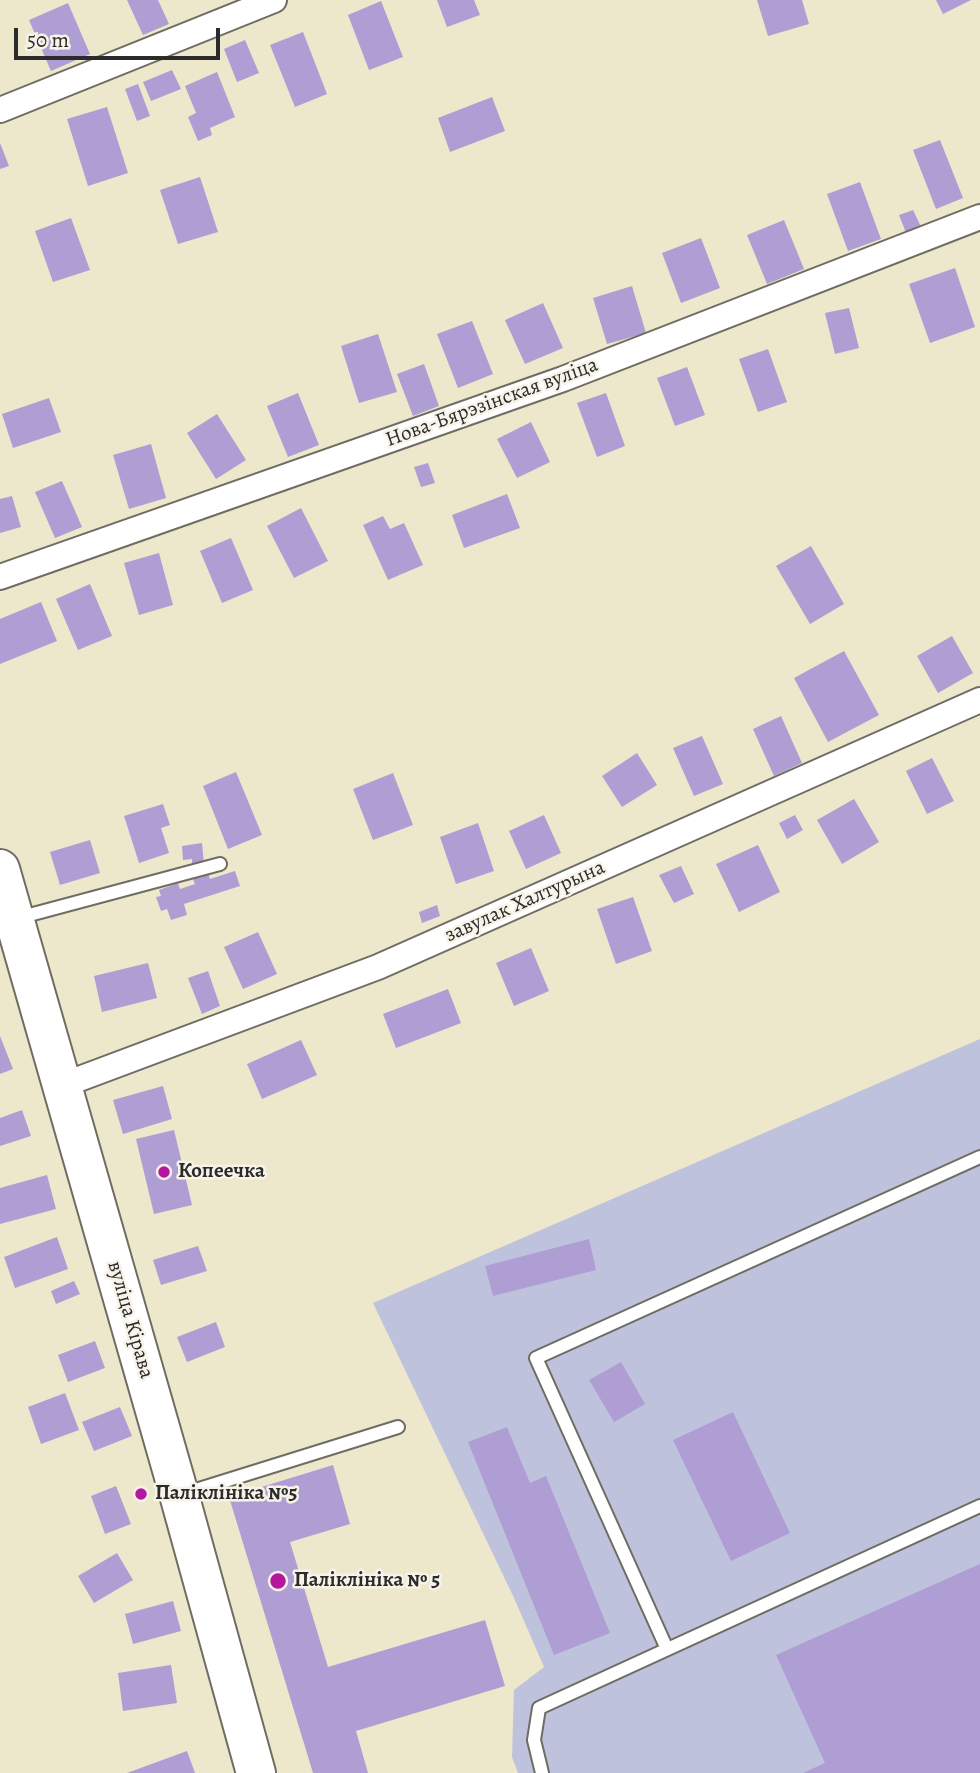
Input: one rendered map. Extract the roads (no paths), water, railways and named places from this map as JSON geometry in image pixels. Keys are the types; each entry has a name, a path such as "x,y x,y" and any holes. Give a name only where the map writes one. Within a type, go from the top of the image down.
{"main road":[{"name":"вуліца Кірава","path":"0,869 7,922 63,1085 256,1773"}],"street":[{"path":"0,110 274,0"},
{"name":"Нова-Бярэзінская вуліца","path":"0,578 563,379 980,217"},
{"name":"завулак Халтурына","path":"63,1085 378,967 980,700"}],"lane":[{"path":"7,922 219,864"},
{"path":"667,1650 536,1358 980,1157"},
{"path":"179,1495 398,1427"},
{"path":"542,1773 534,1740 538,1708 980,1506"}],"place":[{"name":"Копеечка","path":"164,1172"},
{"name":"Паліклініка №5","path":"141,1494"},
{"name":"Паліклініка № 5","path":"278,1581"}]}
